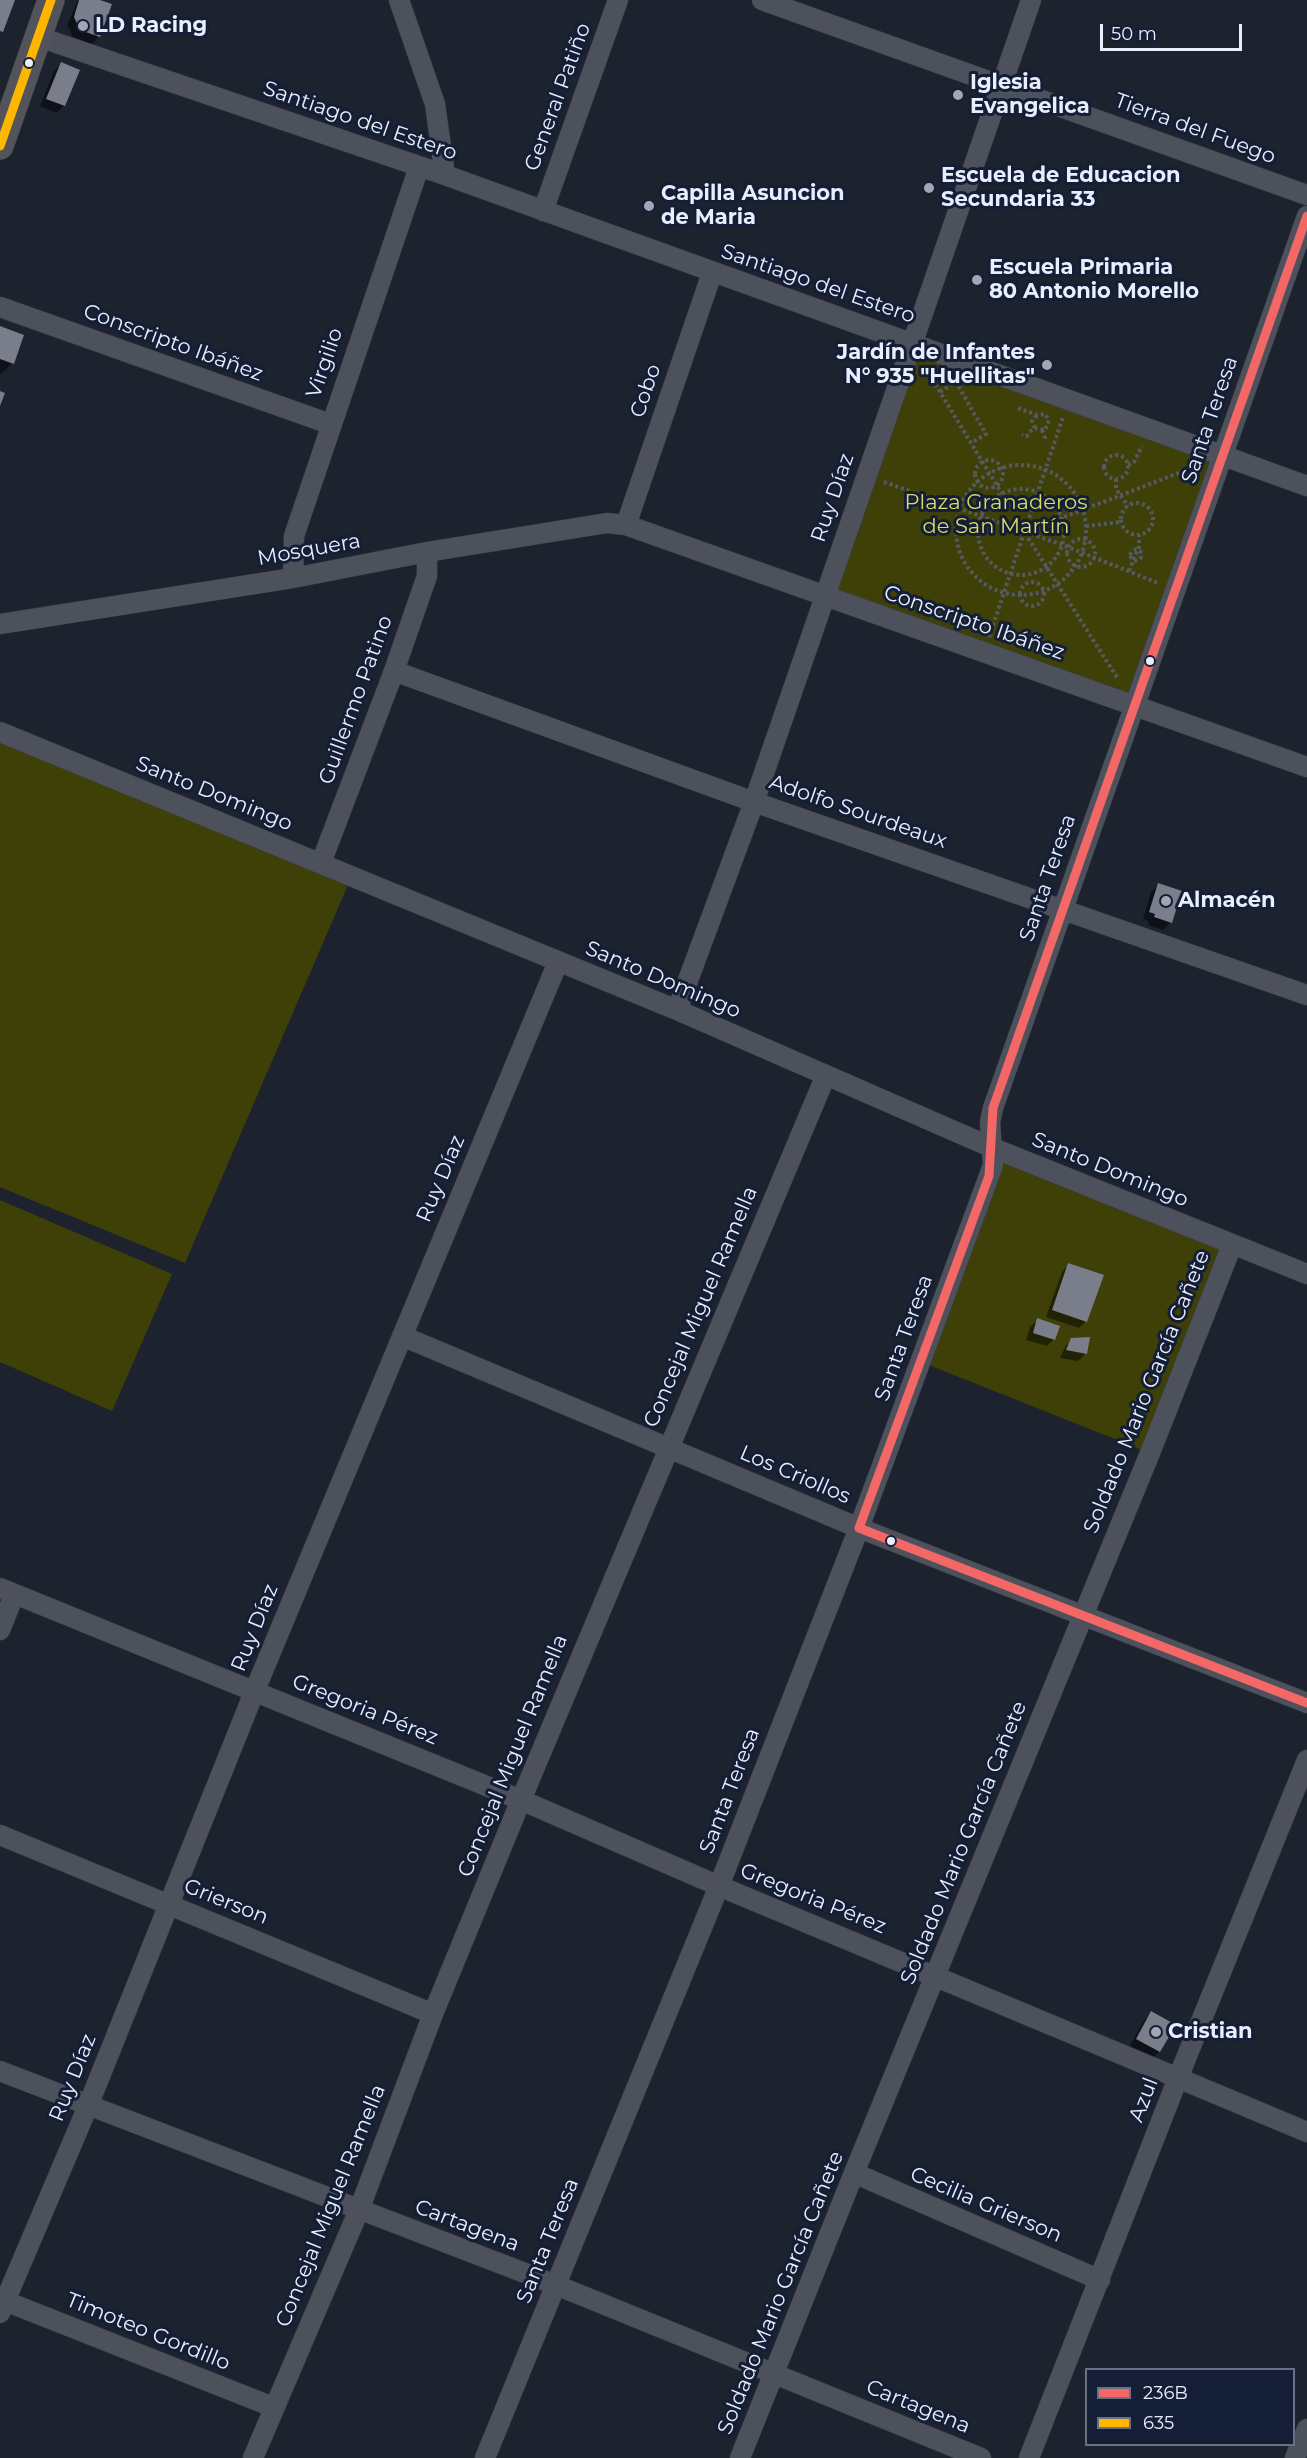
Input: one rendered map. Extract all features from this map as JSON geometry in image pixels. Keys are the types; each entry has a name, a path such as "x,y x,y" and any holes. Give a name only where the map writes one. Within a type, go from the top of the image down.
{"main road":[{"path":"2,132 51,0"}],"street":[{"path":"399,0 435,104 446,175"},
{"name":"General Patiño","path":"543,211 618,0"},
{"name":"Tierra del Fuego","path":"762,0 1307,195"},
{"name":"Ruy Díaz","path":"677,1010 754,802 1031,0"},
{"name":"Santiago del Estero","path":"39,37 446,175 712,273 1307,486"},
{"name":"Virgilio","path":"293,578 294,536 330,424 419,167"},
{"name":"Santa Teresa","path":"485,2458 719,1886 859,1528 989,1176 993,1148 990,1122 993,1108 1307,216"},
{"name":"Cobo","path":"626,525 712,273"},
{"name":"Conscripto Ibáñez","path":"0,307 330,424"},
{"name":"Mosquera","path":"0,624 293,578 428,552 607,523 626,525"},
{"name":"Conscripto Ibáñez","path":"626,525 1307,767"},
{"name":"Guillermo Patino","path":"321,863 394,671 427,576 428,552"},
{"name":"Adolfo Sourdeaux","path":"394,671 754,802 1307,995"},
{"name":"Santo Domingo","path":"0,732 677,1010 993,1148 1307,1274"},
{"name":"Ruy Díaz","path":"2,2307 88,2106 255,1690 558,962"},
{"name":"Concejal Miguel Ramella","path":"253,2458 358,2210 433,2014 667,1447 826,1075"},
{"name":"Soldado Mario García Cañete","path":"740,2458 854,2173 1150,1453 1232,1245"},
{"name":"Los Criollos","path":"402,1336 859,1528 1307,1703"},
{"path":"0,1630 7,1592"},
{"name":"Gregoria Pérez","path":"7,1592 255,1690 521,1800 719,1886 937,1975 1307,2132"},
{"name":"Azul","path":"1029,2458 1178,2078 1307,1760"},
{"name":"Grierson","path":"0,1835 433,2014"},
{"name":"Cartagena","path":"0,2071 556,2285 981,2458"},
{"name":"Cecilia Grierson","path":"854,2173 1100,2280"},
{"name":"Timoteo Gordillo","path":"2,2307 273,2407"},
{"path":"1295,2458 1307,2429"}],"path":[{"path":"924,366 1002,494"},
{"path":"940,392 957,382 986,435 971,443"},
{"path":"984,652 1069,400"},
{"path":"1022,409 1036,415 1045,414 1048,418 1048,426 1042,430 1035,428 1029,432"},
{"path":"1035,428 1032,421 1036,415"},
{"path":"1042,430 1042,436"},
{"path":"1116,479 1125,475 1128,465 1134,462 1141,451 1142,439"},
{"path":"1116,479 1105,471 1104,464 1108,458 1115,455 1122,457 1128,465"},
{"path":"1024,532 1223,456"},
{"path":"993,460 1002,468 1003,477 997,485 986,487 978,482 976,470 982,462 993,460"},
{"path":"1025,465 1046,470 1069,485 1083,509 1086,526 1085,539 1076,566 1058,584 1044,591 1020,595 1004,593 981,582 967,566 958,547 956,526 960,509 972,487 989,473 1002,468 1025,465"},
{"path":"866,475 1068,547 1176,590"},
{"path":"1116,479 1115,486 1128,506"},
{"path":"1020,490 1038,493 1056,507 1061,517 1064,531 1062,545 1047,566 1023,576 1010,574 997,568 986,558 980,545 978,531 981,517 986,507 1002,494 1020,490"},
{"path":"1143,505 1152,517 1151,526 1139,535 1129,533 1121,522 1122,514 1128,506 1143,505"},
{"path":"1086,526 1121,522"},
{"path":"1024,532 1135,704"},
{"path":"1129,572 1138,550 1139,535"},
{"path":"1085,539 1095,547 1094,558 1087,566 1076,566 1068,558 1068,547 1075,540 1085,539"},
{"path":"1028,582 1036,582 1044,591 1044,599 1034,606 1026,605 1020,595 1021,588 1028,582"}],"green space":[{"name":"Plaza Granaderos de San Martín","path":"912,343 1223,456 1135,704 824,596"},
{"path":"0,741 351,878 185,1263 0,1187"},
{"path":"993,1148 1232,1245 1150,1453 921,1362"},
{"path":"0,1200 172,1274 112,1411 0,1362"}],"building":[{"path":"0,0 15,0 3,32 0,31"},
{"path":"79,0 100,0 112,4 100,37 80,30 74,17"},
{"path":"61,62 80,70 65,106 46,99"},
{"path":"0,326 24,335 14,364 0,359"},
{"path":"0,391 5,393 0,406"},
{"name":"Almacén","path":"1158,883 1182,891 1172,923 1154,917 1155,914 1149,912"},
{"path":"1068,1263 1104,1275 1087,1322 1052,1310"},
{"path":"1037,1318 1060,1326 1055,1340 1033,1333"},
{"path":"1090,1337 1087,1354 1066,1350 1071,1338"},
{"name":"Cristian","path":"1151,2011 1176,2025 1160,2052 1136,2039"}],"transit line":[{"name":"635","path":"0,146 51,0"},
{"name":"236B","path":"859,1528 989,1176 993,1108 1307,216"},
{"name":"236B","path":"859,1528 1307,1703"}],"place":[{"name":"LD Racing","path":"83,26"},
{"name":"Iglesia Evangelica","path":"958,95"},
{"name":"Escuela de Educacion Secundaria 33","path":"929,188"},
{"name":"Capilla Asuncion de Maria","path":"649,206"},
{"name":"Escuela Primaria 80 Antonio Morello","path":"977,280"},
{"name":"Jardín de Infantes N° 935 \"Huellitas\"","path":"1047,365"},
{"name":"Almacén","path":"1166,901"},
{"name":"Cristian","path":"1156,2032"}]}
